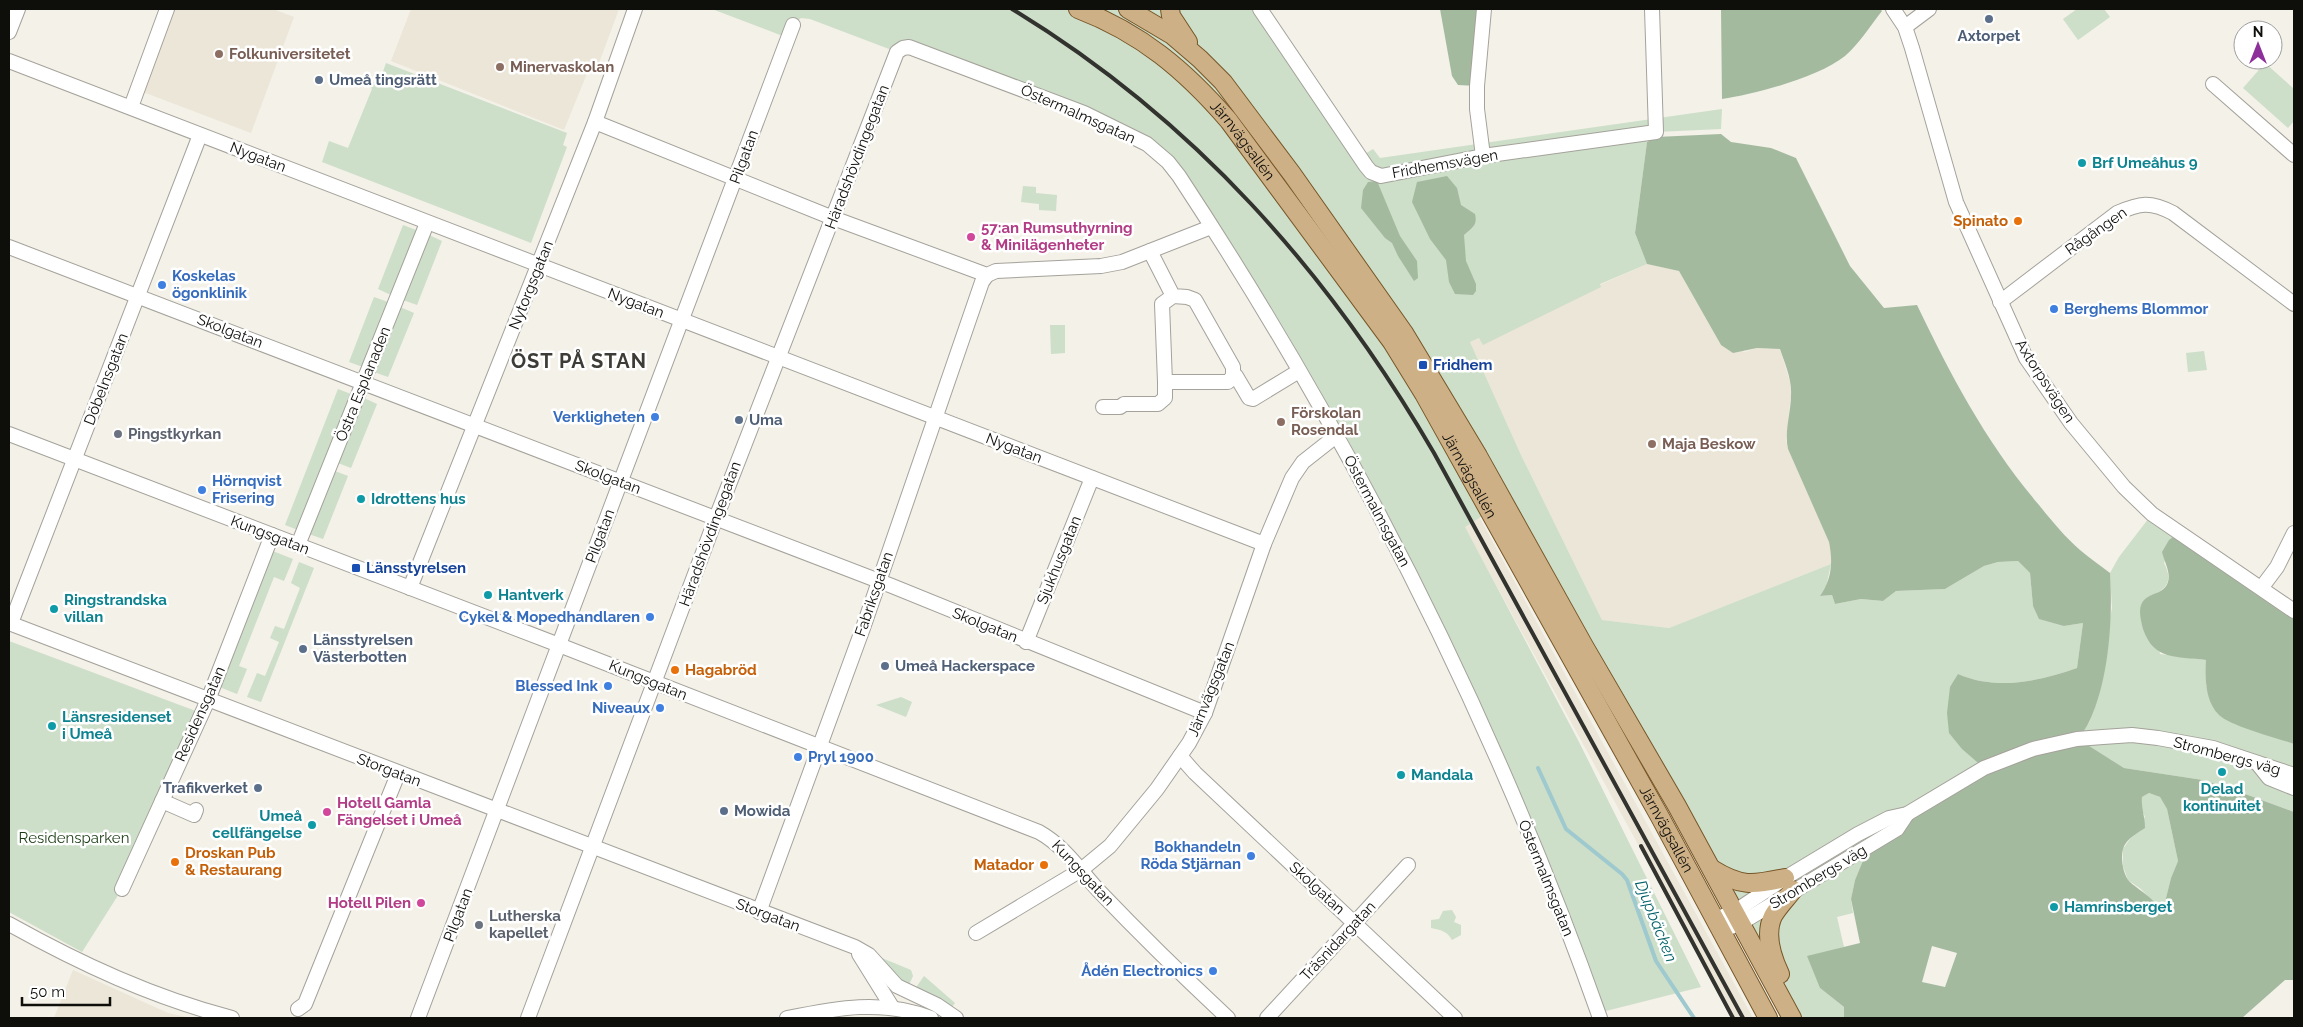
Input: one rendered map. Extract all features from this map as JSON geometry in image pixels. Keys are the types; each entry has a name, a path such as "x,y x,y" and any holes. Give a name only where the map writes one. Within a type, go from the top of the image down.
{"main road":[{"name":"Järnvägsallén","path":"1078,9 1128,31 1164,57 1186,76 1229,120 1392,342 1464,462 1768,1018"},
{"path":"1170,9 1179,30 1200,58"},
{"name":"Järnvägsallén","path":"1135,10 1172,35 1200,58 1223,82 1292,174 1404,333 1478,456 1738,917 1792,1018"},
{"path":"1710,868 1730,880 1742,883 1788,884 1773,916 1770,949 1793,999 1799,1018"}],"street":[{"path":"9,32 18,9"},
{"path":"130,107 168,9"},
{"name":"Nytorgsgatan","path":"410,588 595,122 635,9"},
{"name":"Fridhemsvägen","path":"1260,9 1371,172 1381,176 1483,156 1656,132 1652,9"},
{"path":"1483,156 1477,86 1484,9"},
{"name":"Axtorpsvägen","path":"1893,9 1905,27 1956,202 2026,358 2071,423 2124,486 2152,514 2294,611"},
{"path":"1905,27 1929,9"},
{"path":"1128,31 1135,10"},
{"name":"Pilgatan","path":"418,1018 620,482 683,321 793,25"},
{"name":"Östermalmsgatan","path":"898,52 903,48 917,48 1084,113 1147,144 1168,162 1211,226 1299,371 1374,501 1442,636 1504,774 1600,1018"},
{"name":"Häradshövdingegatan","path":"528,1018 777,358 898,52"},
{"name":"Nygatan","path":"9,61 1264,544"},
{"path":"2213,84 2294,155"},
{"path":"595,122 833,218 987,275 996,271 1101,266 1122,262 1211,226"},
{"name":"Döbelnsgatan","path":"10,623 76,460 200,135"},
{"name":"Rågången","path":"2000,302 2116,213 2135,205 2156,204 2173,213 2294,304"},
{"name":"Östra Esplanaden","path":"298,545 427,223"},
{"name":"Skolgatan","path":"9,247 878,581 1204,713"},
{"path":"1150,251 1173,296"},
{"name":"Fabriksgatan","path":"759,912 936,419 982,282 987,275"},
{"path":"1103,408 1120,407 1124,404 1158,404 1165,398 1162,304 1173,296 1187,297 1195,300 1233,367 1233,376 1228,382 1165,382"},
{"path":"1233,376 1236,376 1249,398 1252,399 1299,371"},
{"name":"Kungsgatan","path":"9,434 1039,832 1061,848 1161,954 1228,1018"},
{"name":"Järnvägsgatan","path":"976,933 1081,870 1110,846 1180,756 1204,713 1264,544 1292,478 1304,462 1336,436"},
{"name":"Sjukhusgatan","path":"1026,642 1092,478"},
{"path":"2262,588 2277,567 2294,533"},
{"name":"Residensgatan","path":"122,889 208,700 272,535"},
{"name":"Storgatan","path":"10,623 398,774 855,947 869,955 897,986 937,1005 956,1018"},
{"name":"Strombergs väg","path":"1718,925 1738,917 1788,884 1897,829 1907,814 1984,768 2033,749 2077,739 2132,736 2158,738 2205,747 2294,775"},
{"name":"Skolgatan","path":"1180,756 1354,924 1455,1018"},
{"path":"2257,763 2269,778 2294,788"},
{"path":"298,1009 305,1004 398,774"},
{"path":"162,801 194,815 196,810"},
{"name":"Träsnidargatan","path":"1267,1018 1408,864"},
{"path":"9,924 82,964 145,991 232,1018"},
{"path":"855,947 892,1007"},
{"path":"787,1018 850,1006 892,1007 931,1018"}],"shaded area":[{"name":"Folkuniversitetet","path":"174,9 273,9 294,17 251,133 143,92"},
{"name":"Minervaskolan","path":"411,9 619,9 599,63 588,71 564,130 391,61"},
{"name":"Maja Beskow","path":"1647,264 1679,271 1721,345 1745,352 1757,348 1780,349 1790,382 1791,395 1786,440 1788,449 1829,542 1831,553 1831,564 1669,628 1602,620 1521,455 1470,342"},
{"path":"1426,457 1465,491 1753,1018 1733,1018"},
{"path":"73,970 168,1013 191,1018 54,1018"}],"green space":[{"path":"712,9 1260,9 1360,157 1373,149 1380,158 1722,109 1721,129 1656,132 1647,142 1635,233 1647,264 1600,284 1601,287 1483,345 1479,338 1470,342 1521,455 1602,620 1669,628 1831,564 1826,587 1820,596 1832,595 1835,604 1861,599 1883,601 1896,591 1945,589 1984,566 1998,562 2018,561 2030,573 2033,606 2064,626 2083,623 2077,668 2048,677 2003,683 1973,679 1958,674 1984,768 1869,846 1855,880 1851,899 1853,913 1837,917 1844,947 1837,949 1820,988 1844,1007 1844,1018 1791,1018 1504,502 1465,527 1578,740 1701,987 1598,1013 1505,774 1336,436 1157,152 917,48 897,52 810,19 801,18 793,25 788,38"},
{"path":"1440,9 1484,9 1477,86 1458,85 1452,76"},
{"path":"1721,9 1880,9 1882,11 1855,46 1834,64 1786,84 1722,99"},
{"path":"2077,9 2104,9 2110,17 2078,40 2063,19"},
{"path":"386,63 567,133 563,145 567,147 531,243 322,162 329,141 348,148 372,89 370,87 373,82 379,83"},
{"path":"2259,70 2273,70 2294,89 2294,121 2288,128 2243,88"},
{"path":"1721,134 1731,142 1771,148 1796,158 1850,266 1884,308 1917,305 1971,409 2020,482 2048,517 2074,545 2110,573 2110,628 2102,686 2089,723 2078,739 2124,768 2203,780 2294,812 2294,980 2285,980 2242,1018 1844,1018 1844,1007 1820,988 1807,956 1860,943 1851,899 1855,880 1869,846 1984,768 1962,749 1949,733 1947,713 1950,687 1958,674 1988,682 2003,683 2048,677 2077,668 2083,623 2064,626 2039,619 2033,606 2030,573 2018,561 1998,562 1984,566 1945,589 1896,591 1883,601 1861,599 1835,604 1832,595 1820,596 1829,577 1831,563 1829,542 1788,449 1787,436 1791,389 1788,372 1780,349 1757,348 1733,353 1721,345 1679,271 1647,264 1635,233 1647,142 1656,137","holes":["2149,793 2160,797 2167,809 2178,861 2171,878 2165,902 2156,904 2129,881 2122,862 2126,843 2145,828 2142,797","1932,946 1957,953 1945,987 1922,982"]},
{"path":"1447,176 1457,188 1461,205 1475,214 1476,218 1475,224 1464,235 1466,261 1476,284 1476,291 1473,295 1455,294 1449,282 1446,260 1430,239 1412,202 1417,182"},
{"path":"1377,181 1400,236 1417,261 1418,278 1414,281 1392,243 1385,238 1361,208 1363,190 1368,182"},
{"path":"1023,186 1036,187 1036,193 1057,195 1056,211 1039,210 1039,204 1021,202"},
{"path":"403,225 416,230 391,295 378,289"},
{"path":"429,235 442,241 417,305 403,300"},
{"path":"374,297 388,302 363,367 349,362"},
{"path":"400,307 414,313 388,377 374,372"},
{"path":"1050,325 1065,325 1065,353 1051,354"},
{"path":"2204,351 2207,370 2188,372 2186,353"},
{"path":"338,389 351,394 298,530 285,525"},
{"path":"364,398 377,404 351,468 338,463"},
{"path":"335,471 348,476 323,539 309,534"},
{"path":"2152,514 2180,532 2164,563 2168,580 2164,588 2148,597 2160,654 2206,660 2206,686 2270,735 2294,744 2294,812 2203,780 2124,768 2077,739 2090,721 2112,608 2110,573 2119,557"},
{"path":"2180,532 2294,611 2294,744 2243,727 2219,715 2208,696 2206,660 2167,655 2153,647 2148,639 2141,623 2141,606 2145,599 2166,586 2169,574 2162,552 2169,540"},
{"path":"270,550 293,559 284,581 274,577 239,666 247,669 237,694 217,686"},
{"path":"299,562 314,568 261,702 247,697 257,673 265,676 279,642 270,638 275,626 284,629 300,588 291,583"},
{"name":"Residensparken","path":"9,641 201,713 122,889 82,952 9,912"},
{"path":"901,697 912,702 906,717 876,705"},
{"path":"2149,793 2160,797 2167,809 2178,861 2171,878 2165,902 2156,904 2141,889 2128,880 2123,866 2123,849 2145,817 2141,808 2142,797"},
{"path":"1452,910 1456,917 1454,922 1461,925 1461,935 1452,940 1443,931 1431,928 1431,920 1439,919 1443,911"},
{"path":"877,956 911,970 913,976 908,987 898,980"},
{"path":"924,976 955,1003 952,1007 915,989"}],"waterway":[{"name":"Djupbäcken","path":"1538,768 1566,829 1627,880 1656,961 1694,1018"}],"railway":[{"path":"1012,9 1078,52 1139,99 1197,150 1251,204 1302,262 1349,322 1393,386 1434,453 1743,1018"},
{"path":"1641,846 1733,1018"}],"place":[{"name":"Axtorpet","path":"1989,19"},
{"name":"Folkuniversitetet","path":"219,54"},
{"name":"Minervaskolan","path":"500,67"},
{"name":"Umeå tingsrätt","path":"319,80"},
{"name":"Brf Umeåhus 9","path":"2082,163"},
{"name":"Spinato","path":"2018,221"},
{"name":"57:an Rumsuthyrning & Minilägenheter","path":"971,237"},
{"name":"Koskelas ögonklinik","path":"162,285"},
{"name":"Berghems Blommor","path":"2054,309"},
{"name":"Fridhem","path":"1423,365"},
{"name":"Verkligheten","path":"655,417"},
{"name":"Uma","path":"739,420"},
{"name":"Förskolan Rosendal","path":"1281,422"},
{"name":"Pingstkyrkan","path":"118,434"},
{"name":"Maja Beskow","path":"1652,444"},
{"name":"Hörnqvist Frisering","path":"202,490"},
{"name":"Idrottens hus","path":"361,499"},
{"name":"Länsstyrelsen","path":"356,568"},
{"name":"Hantverk","path":"488,595"},
{"name":"Ringstrandska villan","path":"54,609"},
{"name":"Cykel & Mopedhandlaren","path":"650,617"},
{"name":"Länsstyrelsen Västerbotten","path":"303,649"},
{"name":"Umeå Hackerspace","path":"885,666"},
{"name":"Hagabröd","path":"675,670"},
{"name":"Blessed Ink","path":"608,686"},
{"name":"Niveaux","path":"660,708"},
{"name":"Länsresidenset i Umeå","path":"52,726"},
{"name":"Pryl 1900","path":"798,757"},
{"name":"Delad kontinuitet","path":"2222,772"},
{"name":"Mandala","path":"1401,775"},
{"name":"Trafikverket","path":"258,788"},
{"name":"Mowida","path":"724,811"},
{"name":"Hotell Gamla Fängelset i Umeå","path":"327,812"},
{"name":"Umeå cellfängelse","path":"312,825"},
{"name":"Bokhandeln Röda Stjärnan","path":"1251,856"},
{"name":"Droskan Pub & Restaurang","path":"175,862"},
{"name":"Matador","path":"1044,865"},
{"name":"Hotell Pilen","path":"421,903"},
{"name":"Hamrinsberget","path":"2054,907"},
{"name":"Lutherska kapellet","path":"479,925"},
{"name":"Ådén Electronics","path":"1213,971"}],"district":[{"name":"ÖST PÅ STAN","path":"579,361"}]}
